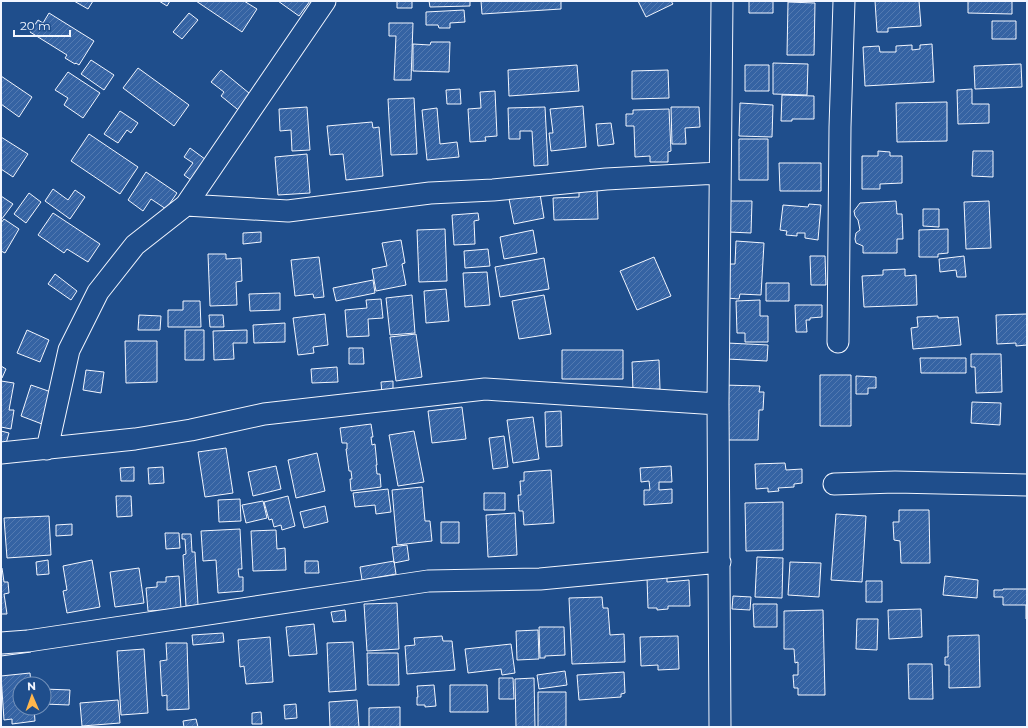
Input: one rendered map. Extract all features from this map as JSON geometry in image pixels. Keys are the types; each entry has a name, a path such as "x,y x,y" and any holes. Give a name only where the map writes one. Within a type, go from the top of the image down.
{"street":[{"path":"47,449 69,350 98,292 134,245 186,205 325,1"},
{"path":"720,727 718,404 719,173 722,1"},
{"path":"838,342 840,127 844,1"},
{"path":"186,205 288,211 430,194 493,190 606,179 719,173"},
{"path":"1,453 135,439 191,430 264,414 485,389 718,404"},
{"path":"834,484 895,482 1027,485"},
{"path":"1,643 52,637 428,581 540,579 720,562"}],"building":[{"path":"74,1 93,1 88,9"},
{"path":"159,1 170,1 167,6"},
{"path":"196,1 244,1 257,9 242,32"},
{"path":"278,1 310,1 299,16"},
{"path":"397,1 412,1 412,8 397,8"},
{"path":"429,1 470,1 470,6 430,7"},
{"path":"481,1 561,1 561,9 482,14"},
{"path":"638,1 671,1 673,4 646,17"},
{"path":"749,1 773,1 773,13 749,13"},
{"path":"875,1 919,1 921,26 888,28 888,32 877,32"},
{"path":"968,1 1012,1 1012,14 968,13"},
{"path":"788,2 815,3 814,55 787,55"},
{"path":"464,10 465,22 450,23 450,28 439,28 438,25 426,25 426,12"},
{"path":"49,13 94,41 79,65 65,58 67,55 30,32 38,20 43,23"},
{"path":"189,13 198,20 182,39 173,32"},
{"path":"992,21 1016,21 1016,39 992,39"},
{"path":"389,23 413,23 411,80 394,80 396,36 389,36"},
{"path":"431,42 450,42 449,72 413,71 413,44 430,45"},
{"path":"932,44 934,82 865,86 863,47 879,46 880,52 896,52 896,46 912,45 912,50 920,49 920,45"},
{"path":"91,60 114,75 104,90 81,74"},
{"path":"773,63 808,64 807,95 773,94"},
{"path":"1021,64 1022,87 975,89 974,66"},
{"path":"577,65 579,91 509,96 508,70"},
{"path":"745,65 769,65 769,91 745,91"},
{"path":"138,68 189,105 174,126 123,88"},
{"path":"221,70 255,98 242,113 221,96 224,92 211,82"},
{"path":"668,70 669,98 632,99 632,71"},
{"path":"68,72 100,93 83,118 64,105 68,98 55,90"},
{"path":"1,76 32,97 19,117 1,104"},
{"path":"460,89 461,104 447,104 446,90"},
{"path":"972,89 972,104 989,104 989,123 958,124 957,90"},
{"path":"495,91 497,136 485,137 486,141 470,142 468,109 481,108 480,92"},
{"path":"782,95 814,96 814,119 792,119 792,121 781,121"},
{"path":"414,98 417,154 391,155 388,99"},
{"path":"947,102 947,141 897,142 896,103"},
{"path":"740,103 773,105 772,137 739,136"},
{"path":"583,106 586,147 551,151 549,133 553,133 550,109"},
{"path":"307,107 310,150 292,151 291,130 280,131 279,109"},
{"path":"545,107 548,165 534,166 532,131 520,131 520,139 509,139 508,108"},
{"path":"671,107 699,107 700,127 685,128 686,144 672,144"},
{"path":"437,108 440,144 457,142 459,157 427,160 422,110"},
{"path":"669,109 671,151 668,152 668,162 650,162 650,156 635,157 634,126 626,126 626,114 633,114 633,110"},
{"path":"120,111 138,123 131,133 127,130 118,143 104,134"},
{"path":"372,122 373,128 379,127 383,176 346,180 343,154 330,155 327,126"},
{"path":"611,123 614,144 598,146 596,124"},
{"path":"89,134 138,167 120,194 71,161"},
{"path":"1,137 28,154 13,177 1,169"},
{"path":"739,139 768,139 768,180 739,180"},
{"path":"190,148 213,165 198,185 184,175 193,163 184,157"},
{"path":"878,151 890,152 890,156 902,156 902,183 880,184 880,189 862,189 862,156 878,156"},
{"path":"973,151 993,151 993,177 972,176"},
{"path":"307,154 310,193 278,195 275,157"},
{"path":"779,163 821,163 821,191 780,191"},
{"path":"146,172 177,193 166,209 151,199 143,211 128,200"},
{"path":"53,189 68,200 75,190 85,197 70,219 45,201"},
{"path":"579,190 597,190 598,219 554,220 553,198 579,197"},
{"path":"29,193 41,202 26,223 14,214"},
{"path":"540,194 544,218 514,224 509,199"},
{"path":"1,196 13,204 1,220"},
{"path":"730,201 752,201 751,233 729,232"},
{"path":"896,201 897,214 902,214 903,239 897,239 897,253 863,253 863,246 856,243 855,239 856,233 860,230 854,211 860,203"},
{"path":"989,201 991,248 966,249 964,202"},
{"path":"809,204 821,205 818,240 805,238 805,233 797,233 797,236 786,235 787,231 780,230 783,205 808,207"},
{"path":"923,209 939,209 939,227 923,226"},
{"path":"53,213 100,244 88,262 67,249 64,253 38,235"},
{"path":"478,213 479,220 474,221 475,244 454,245 452,215"},
{"path":"4,219 19,229 5,253 1,251 1,223"},
{"path":"445,229 447,281 419,282 417,230"},
{"path":"948,229 948,253 938,254 938,257 919,257 919,230"},
{"path":"533,230 537,253 504,259 500,237"},
{"path":"261,232 261,242 243,244 243,233"},
{"path":"401,240 405,263 402,264 406,285 376,291 372,269 387,266 382,243"},
{"path":"736,241 764,243 761,295 740,294 739,299 727,298 729,264 735,264"},
{"path":"488,249 490,266 465,268 464,251"},
{"path":"208,254 226,254 226,259 241,258 242,281 236,282 237,305 210,306"},
{"path":"810,256 825,256 826,285 811,285"},
{"path":"964,256 966,277 957,277 956,270 940,272 939,259"},
{"path":"319,257 324,297 314,298 313,294 295,296 291,260"},
{"path":"654,257 671,296 637,310 620,271"},
{"path":"544,258 549,289 500,297 495,267"},
{"path":"905,269 905,276 916,275 917,305 864,307 862,276 883,275 883,270"},
{"path":"487,272 490,305 465,307 463,273"},
{"path":"55,274 77,291 71,300 48,284"},
{"path":"373,280 375,293 336,301 333,288"},
{"path":"766,283 789,283 789,301 766,301"},
{"path":"446,289 449,321 426,323 424,291"},
{"path":"280,293 280,310 250,311 249,294"},
{"path":"412,295 415,333 390,335 386,298"},
{"path":"544,295 551,334 519,339 512,301"},
{"path":"381,299 383,318 368,319 369,336 347,337 345,310 367,308 366,300"},
{"path":"760,300 760,316 768,316 768,342 745,342 745,333 737,333 736,301"},
{"path":"183,301 200,301 201,327 168,327 168,310 183,310"},
{"path":"795,305 822,305 822,317 810,318 810,320 806,320 807,332 796,332"},
{"path":"325,314 328,345 313,347 314,353 298,355 293,318"},
{"path":"1027,314 1027,345 1016,346 1016,343 997,344 996,315"},
{"path":"139,315 161,316 160,330 138,330"},
{"path":"209,315 223,315 224,327 210,327"},
{"path":"938,316 938,318 958,317 961,345 913,349 911,328 918,327 917,317"},
{"path":"285,323 285,342 254,343 253,325"},
{"path":"27,330 49,340 40,362 17,353"},
{"path":"185,330 204,330 204,360 185,360"},
{"path":"247,330 247,343 233,343 234,359 214,360 213,331"},
{"path":"416,334 422,377 396,381 390,337"},
{"path":"125,341 157,341 157,382 126,383"},
{"path":"727,343 768,345 767,361 727,359"},
{"path":"349,348 363,348 364,364 349,364"},
{"path":"562,350 623,350 623,379 562,379"},
{"path":"971,354 1001,354 1002,392 976,393 975,367 971,367"},
{"path":"920,358 966,358 966,373 921,373"},
{"path":"659,360 660,389 633,391 632,362"},
{"path":"1,366 6,369 2,378 1,377"},
{"path":"337,367 338,382 312,383 311,369"},
{"path":"86,370 104,372 101,393 83,390"},
{"path":"820,375 851,375 851,426 820,426"},
{"path":"856,376 876,377 876,388 868,388 868,394 856,394"},
{"path":"1,381 14,383 9,410 14,410 11,429 1,427"},
{"path":"393,381 393,393 382,394 381,382"},
{"path":"31,385 54,393 42,424 21,416"},
{"path":"723,385 760,386 759,392 764,392 763,410 759,410 758,440 728,440"},
{"path":"972,402 1001,403 1000,425 971,423"},
{"path":"462,407 466,439 432,443 428,411"},
{"path":"561,411 562,446 546,447 545,412"},
{"path":"533,417 539,459 513,463 507,420"},
{"path":"371,424 373,437 371,437 372,445 375,444 377,474 380,474 381,487 351,491 350,479 352,479 351,471 349,471 346,449 347,443 342,443 340,428"},
{"path":"1,431 9,433 5,447 1,446"},
{"path":"414,431 424,482 398,486 389,435"},
{"path":"504,436 508,467 493,469 489,438"},
{"path":"226,448 233,493 205,497 198,452"},
{"path":"317,453 325,491 296,498 288,460"},
{"path":"785,463 786,470 802,469 802,483 794,484 794,487 778,488 779,491 768,492 768,488 756,489 755,464"},
{"path":"276,466 281,489 253,496 248,472"},
{"path":"671,466 672,482 659,482 659,490 672,489 672,503 644,505 644,490 650,490 649,481 641,482 640,468"},
{"path":"134,467 134,481 121,481 120,468"},
{"path":"163,467 164,483 149,484 148,468"},
{"path":"551,470 554,523 524,525 523,511 519,511 518,495 521,495 520,481 524,481 524,472"},
{"path":"422,487 425,521 430,521 432,541 397,545 392,490"},
{"path":"388,489 391,512 376,514 375,505 355,507 353,493"},
{"path":"484,493 505,493 505,510 484,510"},
{"path":"116,496 131,496 132,516 117,517"},
{"path":"288,496 295,526 282,530 281,525 274,527 272,519 269,520 264,502"},
{"path":"240,499 241,521 219,522 218,500"},
{"path":"263,501 267,518 246,523 242,505"},
{"path":"783,502 783,550 746,551 745,503"},
{"path":"325,506 328,522 304,528 300,512"},
{"path":"899,510 929,510 930,563 901,563 900,541 894,540 893,522 899,522"},
{"path":"515,513 517,555 488,557 486,515"},
{"path":"836,514 866,516 862,582 831,580"},
{"path":"49,516 51,555 7,558 4,518"},
{"path":"441,522 459,522 459,543 441,543"},
{"path":"72,524 72,535 56,536 56,525"},
{"path":"240,529 242,569 238,569 239,577 243,577 243,591 218,593 216,560 203,561 201,531"},
{"path":"276,530 277,549 285,548 286,570 253,571 251,531"},
{"path":"165,533 179,533 180,548 166,549"},
{"path":"182,534 191,534 192,552 195,552 198,605 186,606 183,555 186,554 185,539 182,539"},
{"path":"407,545 409,560 394,563 392,547"},
{"path":"757,557 783,558 782,598 755,597"},
{"path":"48,560 49,574 37,575 36,562"},
{"path":"92,560 100,607 67,613 63,591 67,590 63,566"},
{"path":"305,561 318,561 319,573 305,573"},
{"path":"394,561 396,574 362,580 360,567"},
{"path":"790,562 821,563 819,597 788,595"},
{"path":"1,568 4,582 8,582 9,593 4,594 7,614 1,614"},
{"path":"139,568 144,603 115,607 110,572"},
{"path":"179,576 181,609 148,611 146,588 157,587 157,582 166,582 166,577"},
{"path":"945,576 978,580 977,598 943,595"},
{"path":"667,577 667,582 689,580 690,606 668,606 668,609 657,610 657,608 648,608 647,578"},
{"path":"866,581 882,581 882,602 866,602"},
{"path":"1027,589 1027,619 1026,605 1003,605 1003,597 994,597 994,590"},
{"path":"733,596 751,597 750,610 732,609"},
{"path":"602,597 603,608 608,608 610,635 624,634 625,662 572,664 569,598"},
{"path":"397,603 399,649 367,651 364,604"},
{"path":"753,604 777,604 777,627 754,627"},
{"path":"921,609 922,637 889,639 888,610"},
{"path":"345,610 346,621 333,622 331,612"},
{"path":"823,610 825,695 798,695 798,688 794,688 793,675 798,675 798,662 795,663 794,649 784,649 784,611"},
{"path":"857,619 878,619 877,650 856,649"},
{"path":"314,624 317,654 289,656 286,627"},
{"path":"539,627 564,627 565,655 545,656 545,658 540,658"},
{"path":"538,630 539,659 517,660 516,631"},
{"path":"223,633 224,642 193,645 192,635"},
{"path":"979,635 980,687 949,688 949,665 945,665 945,657 948,657 948,636"},
{"path":"442,636 443,641 452,641 455,670 407,674 405,646 415,645 414,638"},
{"path":"678,636 679,669 658,670 658,665 641,666 640,637"},
{"path":"270,637 273,682 246,684 244,666 240,667 238,640"},
{"path":"353,642 356,690 329,692 327,643"},
{"path":"166,643 187,643 189,709 167,710 167,695 162,696 160,661 167,660"},
{"path":"30,644 31,652 1,656 1,647"},
{"path":"511,644 515,673 502,675 501,669 468,673 465,649"},
{"path":"144,649 148,713 121,715 117,651"},
{"path":"367,653 398,653 399,685 368,685"},
{"path":"908,664 932,664 933,699 909,699"},
{"path":"565,671 567,685 539,689 537,675"},
{"path":"624,672 625,693 621,694 621,697 579,700 577,675"},
{"path":"30,673 30,676 12,676 12,716 35,716 35,721 12,724 12,719 4,720 1,676"},
{"path":"499,678 513,678 514,699 499,699"},
{"path":"534,678 535,727 516,727 515,679"},
{"path":"434,685 436,706 425,707 425,705 417,705 417,686"},
{"path":"450,685 487,685 488,712 450,712"},
{"path":"52,689 70,690 69,705 52,704"},
{"path":"538,692 566,692 566,727 538,727"},
{"path":"118,700 120,723 82,726 80,703"},
{"path":"357,700 359,727 330,727 329,702"},
{"path":"296,704 297,718 285,719 284,705"},
{"path":"400,707 400,727 369,727 369,708"},
{"path":"261,712 262,724 252,724 252,713"},
{"path":"196,719 198,727 184,727 183,721"}]}
